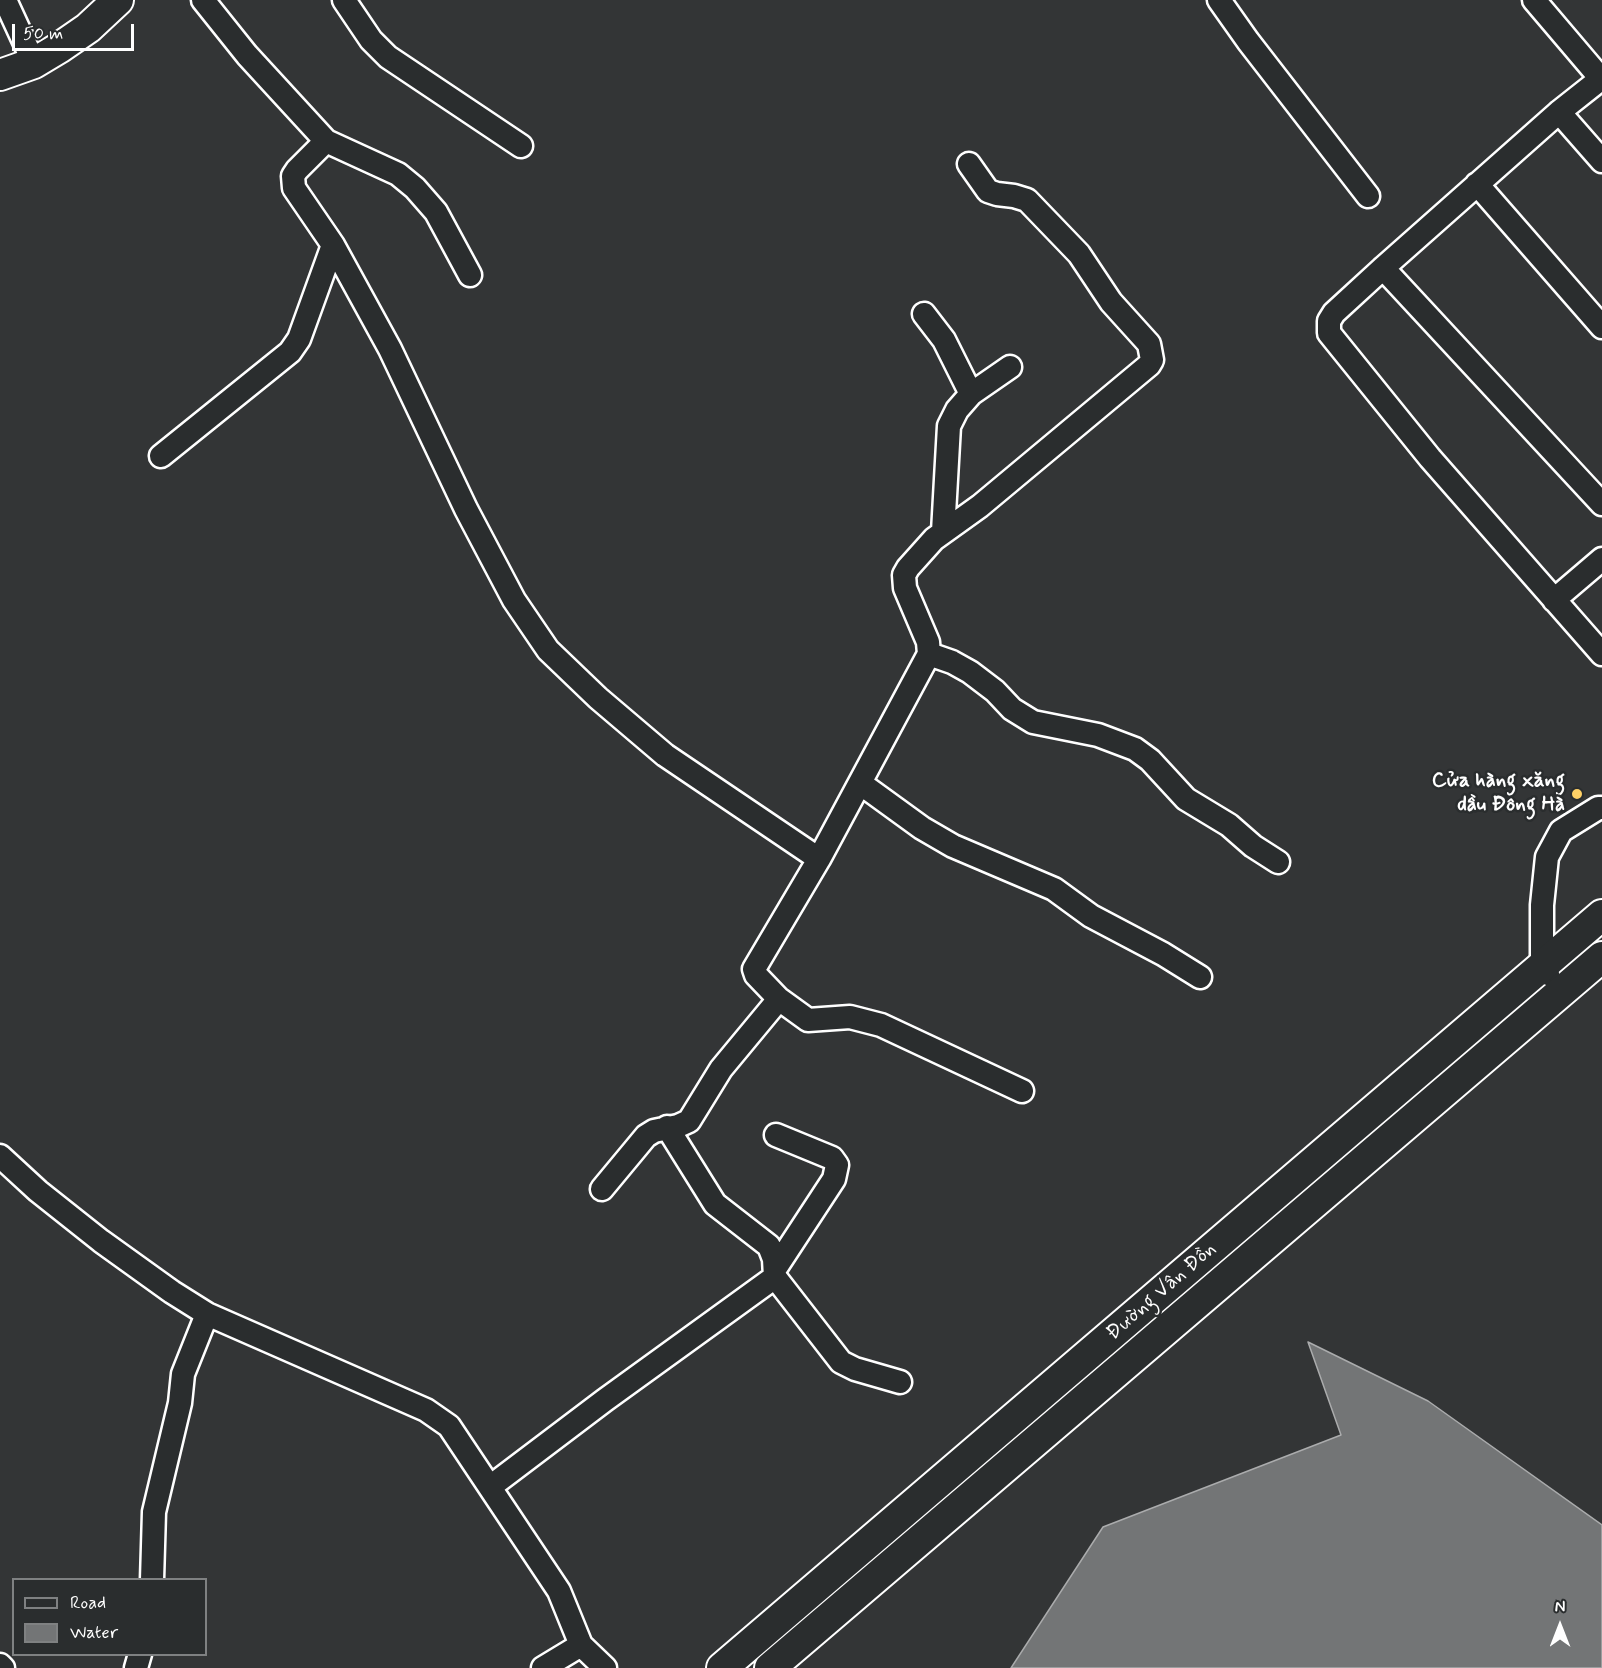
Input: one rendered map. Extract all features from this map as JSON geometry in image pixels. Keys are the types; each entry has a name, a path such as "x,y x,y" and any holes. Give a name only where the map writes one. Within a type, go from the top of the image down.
{"main road":[{"path":"0,75 34,63 88,28 118,0"},
{"name":"Đường Vân Đồn","path":"722,1668 1602,915"},
{"name":"Đường Vân Đồn","path":"770,1668 1602,957"},
{"path":"1016,1417 1036,1441"}],"street":[{"path":"5,0 34,63"},
{"path":"203,0 247,55 326,141 398,174 415,188 436,212 470,275"},
{"path":"344,0 371,40 388,57 521,146"},
{"path":"1219,0 1368,196"},
{"path":"1534,0 1602,79 1559,112 1383,268 1334,314 1329,321 1329,333 1430,458 1602,654"},
{"path":"1559,112 1602,161"},
{"path":"326,141 297,170 293,180 297,194 318,220 333,245 390,349 466,508 514,600 548,650 598,698 665,755 819,859"},
{"path":"969,164 988,191 1027,200 1037,209 1079,254 1114,305 1149,344 1152,360 1149,365 980,506 943,532 927,546 904,575 905,588 928,642 929,654 819,859 755,966 756,975 779,999 808,1020 850,1017 880,1025 1022,1091"},
{"path":"1477,184 1602,327"},
{"path":"161,456 290,352 299,339 333,245"},
{"path":"1383,268 1602,504"},
{"path":"924,314 944,340 971,394"},
{"path":"943,532 949,426 957,410 971,394 1010,367"},
{"path":"1554,600 1602,559"},
{"path":"929,654 952,662 970,672 995,691 1012,709 1033,722 1098,735 1135,749 1150,760 1186,799 1229,825 1253,846 1278,862"},
{"path":"860,783 922,828 977,857 1054,889 1101,922 1163,954 1200,977"},
{"path":"1561,992 1542,966 1542,905 1547,857 1561,831 1598,808 1602,808"},
{"path":"602,1189 640,1142 654,1131 689,1121 721,1069 779,999"},
{"path":"667,1127 715,1204 769,1246 774,1259 775,1273 841,1362 900,1382"},
{"path":"490,1487 775,1273 834,1179 837,1165 832,1158 776,1135"},
{"path":"0,1156 38,1191 100,1241 207,1314 426,1410 449,1426 559,1591 581,1645 605,1668"},
{"path":"152,1578 154,1512 180,1403 183,1374 207,1314"},
{"path":"543,1668 581,1645"}],"water":[{"path":"1308,1342 1428,1401 1602,1525 1602,1668 1011,1668 1103,1527 1341,1435"}],"place":[{"name":"Cửa hàng xăng dầu Đông Hà","path":"1577,794"}]}
